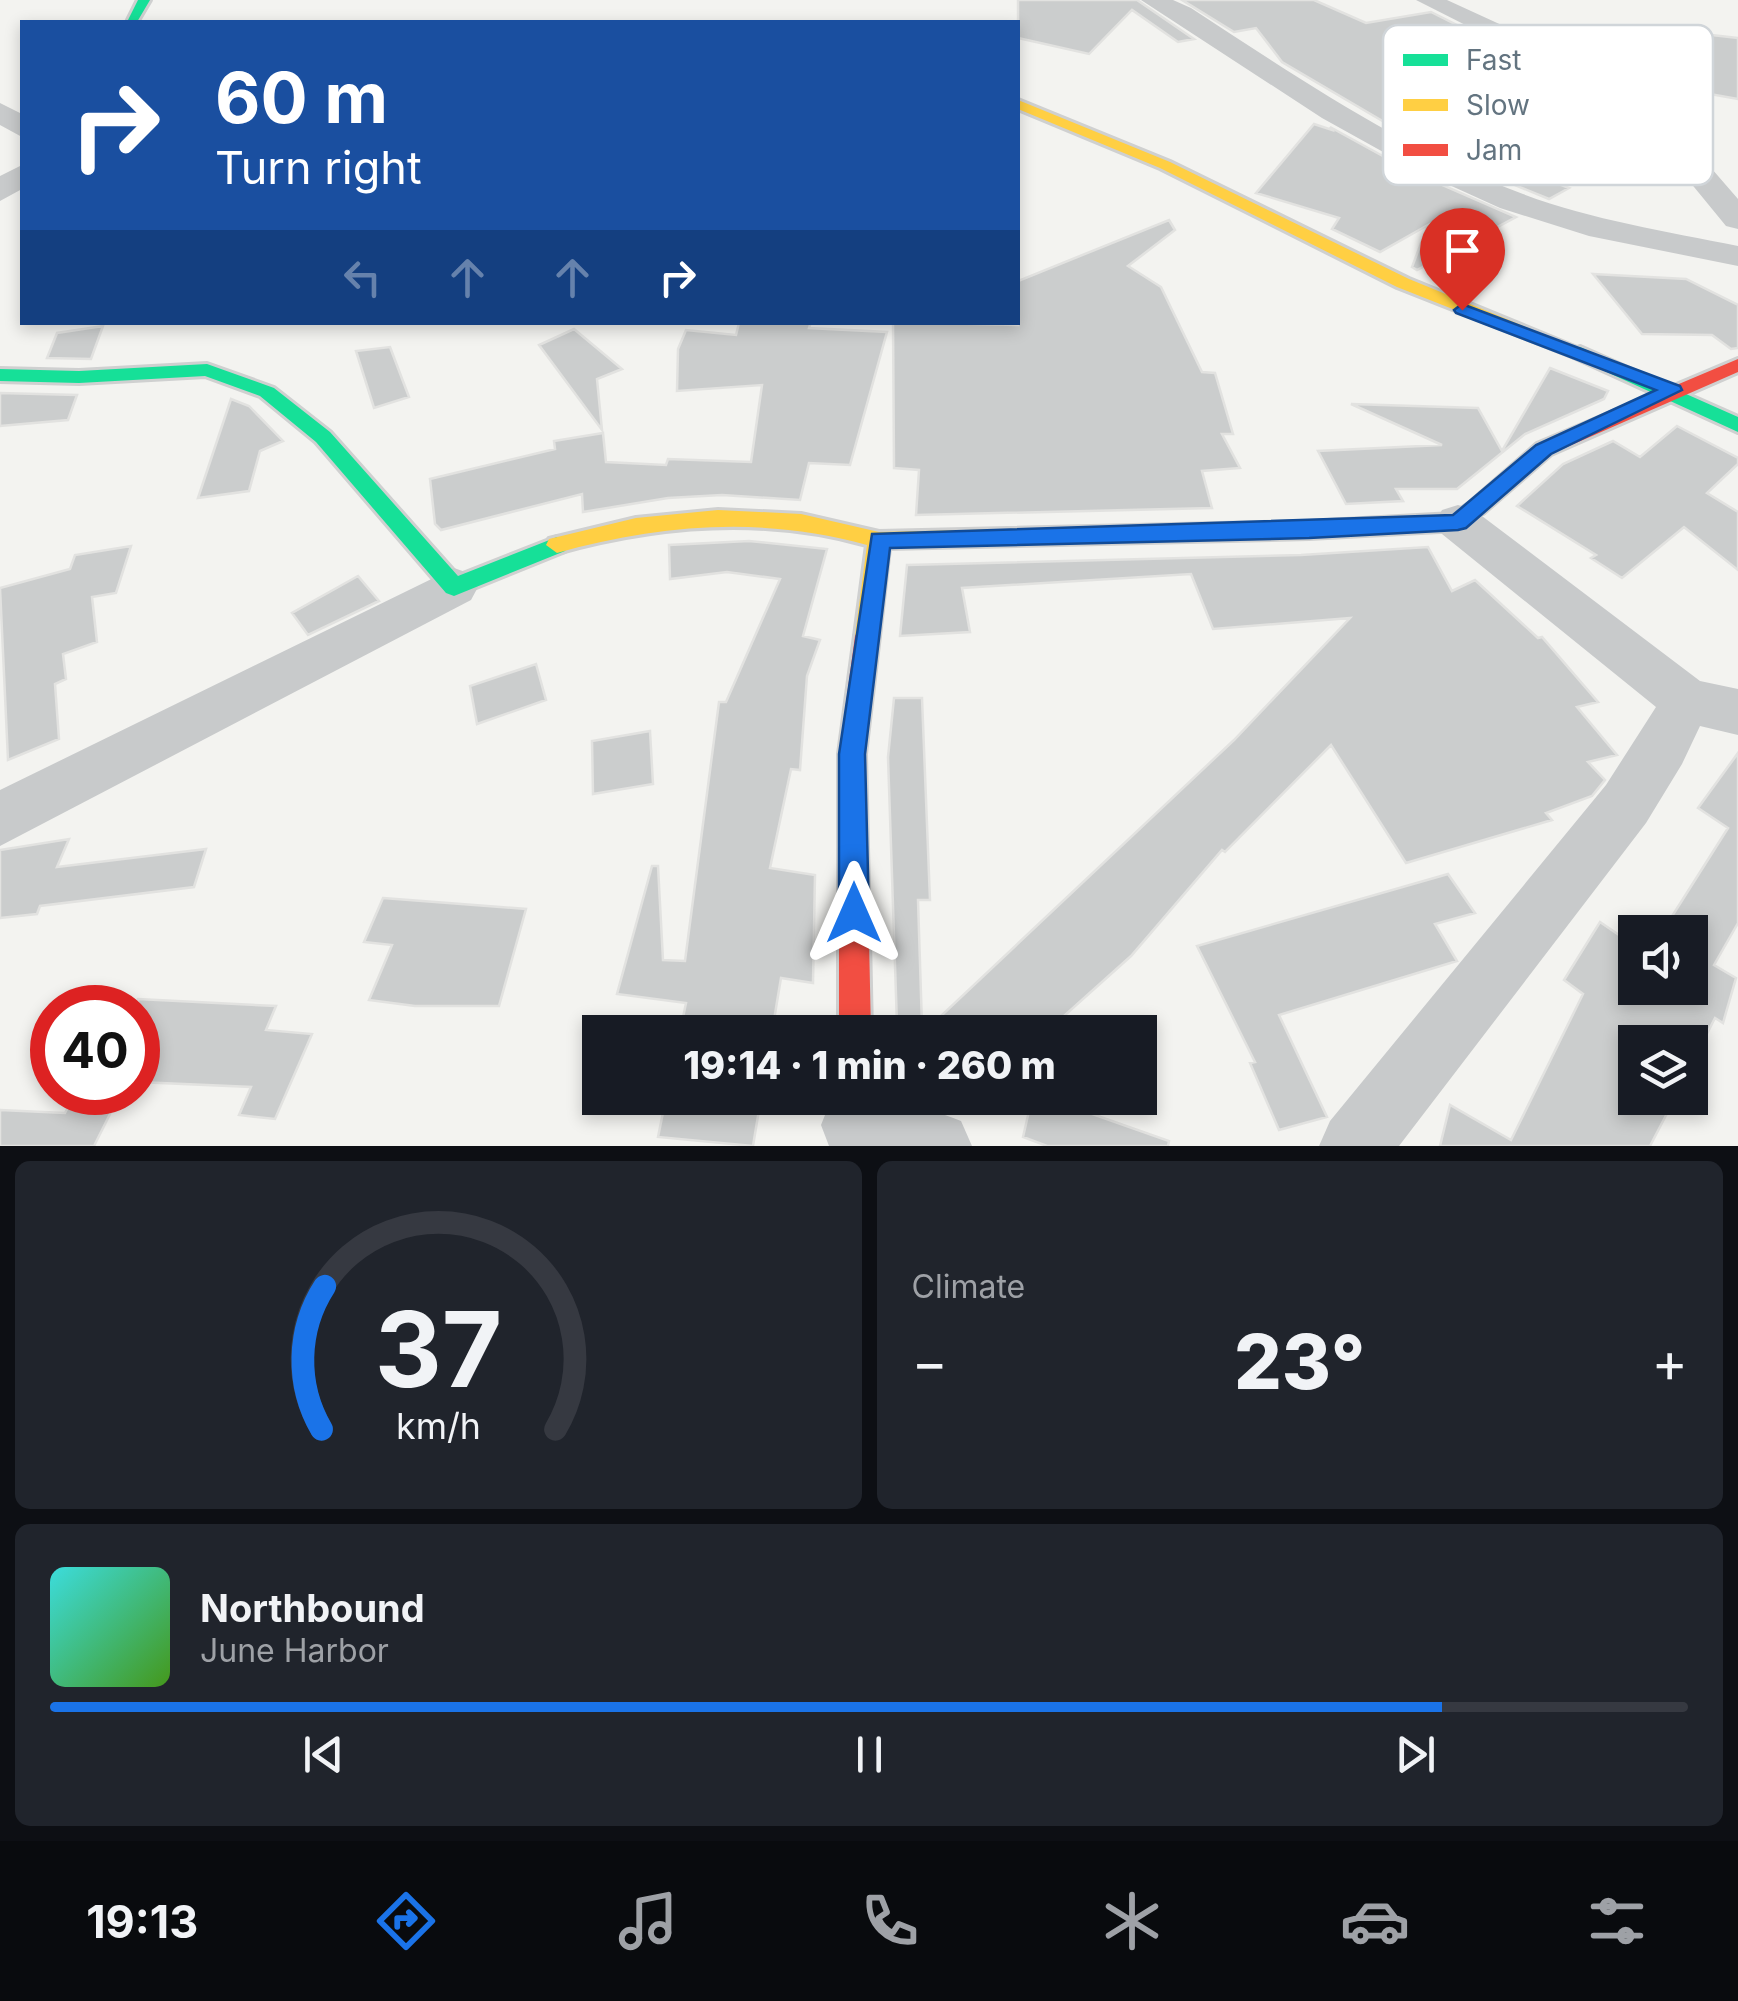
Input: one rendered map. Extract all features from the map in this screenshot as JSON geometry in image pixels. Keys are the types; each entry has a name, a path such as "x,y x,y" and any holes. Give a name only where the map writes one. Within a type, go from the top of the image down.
{"street":[{"path":"1153,0 1182,14 1332,112 1383,140"},
{"path":"1428,0 1482,25"},
{"path":"1020,105 1097,134 1462,310 1673,390 1738,425"},
{"path":"0,111 20,126"},
{"path":"0,192 20,176"},
{"path":"1474,185 1511,202 1589,226 1738,256"},
{"path":"1709,185 1738,219"},
{"path":"0,819 454,586 515,559 596,534 700,522 794,520 835,525 880,540 1309,530 1458,522 1544,450 1673,390 1738,365"},
{"path":"0,375 78,377 207,370 267,392 323,438 454,586"},
{"path":"1355,1146 1626,804 1663,746 1712,706 1458,522"},
{"path":"855,1015 852,754 880,540"},
{"path":"855,1123 936,1146"}],"building":[{"path":"1018,0 1137,0 1194,39 1178,42 1132,10 1089,54 1020,38"},
{"path":"1182,0 1314,0 1366,23 1431,12 1457,25 1383,25 1383,121 1282,62 1256,28 1234,32"},
{"path":"1713,35 1738,38 1738,99 1713,95"},
{"path":"1314,124 1332,130 1330,127 1383,156 1383,185 1442,185 1516,217 1417,270 1412,267 1428,225 1380,252 1332,229 1339,218 1256,193"},
{"path":"1515,185 1569,188 1549,199"},
{"path":"1169,220 1175,230 1128,266 1161,287 1202,372 1215,373 1233,434 1222,434 1240,468 1202,471 1212,508 916,515 919,470 894,468 893,325 1020,325 1020,280"},
{"path":"1593,274 1686,279 1738,305 1738,348 1731,349 1712,335 1642,334"},
{"path":"738,325 810,325 809,328 887,332 850,465 809,463 800,500 722,495 668,498 583,512 582,494 441,530 435,524 430,479 555,449 554,441 603,433 606,462 751,462 762,385 677,391 678,349 686,330 736,335"},
{"path":"103,326 91,359 47,358 57,333"},
{"path":"574,329 622,369 597,379 602,430 539,345"},
{"path":"390,347 409,397 374,408 356,351"},
{"path":"1550,368 1608,391 1604,399 1525,434 1457,489 1396,489 1403,501 1346,504 1318,451 1442,445 1351,404 1478,408 1502,451"},
{"path":"0,393 77,395 68,420 0,426"},
{"path":"231,399 249,406 283,441 260,451 249,491 198,498"},
{"path":"1677,426 1738,458 1738,464 1707,493 1738,512 1738,570 1684,527 1622,578 1591,558 1596,555 1517,506 1563,464 1613,441 1640,457"},
{"path":"749,541 827,549 803,636 820,640 807,676 800,770 791,769 770,868 815,875 813,983 781,978 775,1015 684,1015 686,1003 617,994 652,866 658,866 663,960 685,961 719,702 726,702 780,579 727,572 670,579 669,545"},
{"path":"131,546 116,593 92,597 97,642 63,654 66,679 55,684 59,739 8,760 0,588 70,569 75,555"},
{"path":"1428,547 1452,591 1475,580 1538,638 1542,637 1598,702 1577,707 1617,755 1588,762 1605,780 1592,796 1546,813 1552,820 1406,863 1331,745 1225,852 1222,850 1131,956 1065,1015 942,1015 1234,740 1350,618 1213,629 1191,574 962,588 970,632 900,636 907,565 1301,555"},
{"path":"358,576 379,601 308,635 292,613"},
{"path":"536,664 546,700 477,724 470,686"},
{"path":"894,698 922,698 930,900 918,900 922,1015 897,1015 888,757"},
{"path":"650,731 653,784 593,794 592,741"},
{"path":"1738,753 1738,923 1714,965 1736,978 1723,1023 1715,1018 1708,1032 1708,1025 1618,1025 1618,1115 1666,1115 1650,1146 1440,1146 1450,1105 1511,1140 1583,994 1564,980 1600,922 1618,934 1618,1005 1708,1005 1708,915 1673,915 1728,828 1698,808"},
{"path":"69,839 57,867 206,849 194,887 40,906 37,914 0,918 0,850"},
{"path":"1448,874 1475,913 1435,924 1457,961 1279,1015 1327,1117 1279,1130 1250,1063 1255,1062 1197,946"},
{"path":"383,898 526,909 499,1006 415,1006 369,1000 392,945 364,942"},
{"path":"160,1000 276,1006 266,1030 312,1034 275,1119 239,1115 251,1087 160,1083"},
{"path":"0,1110 30,1111 30,1115 110,1115 94,1146 0,1146"},
{"path":"663,1115 758,1115 753,1146 658,1137"},
{"path":"1028,1115 1095,1115 1169,1141 1168,1146 1047,1146 1023,1137"}],"traffic: fast":[{"path":"133,20 144,0"},
{"path":"1580,353 1738,425"},
{"path":"0,375 79,377 207,370 267,392 323,437 454,587 557,545"}],"traffic: slow":[{"path":"1020,105 1165,165 1403,283 1580,353"},
{"path":"867,636 879,540 1309,530 1458,522 1475,508"},
{"path":"557,545 636,526 718,518 801,522 879,540"}],"traffic: jam":[{"path":"1475,508 1544,449 1738,365"},
{"path":"855,1015 852,754 867,636"}],"route":[{"path":"854,913 852,754 880,540 1309,530 1458,522 1544,450 1673,390 1462,310"}]}
